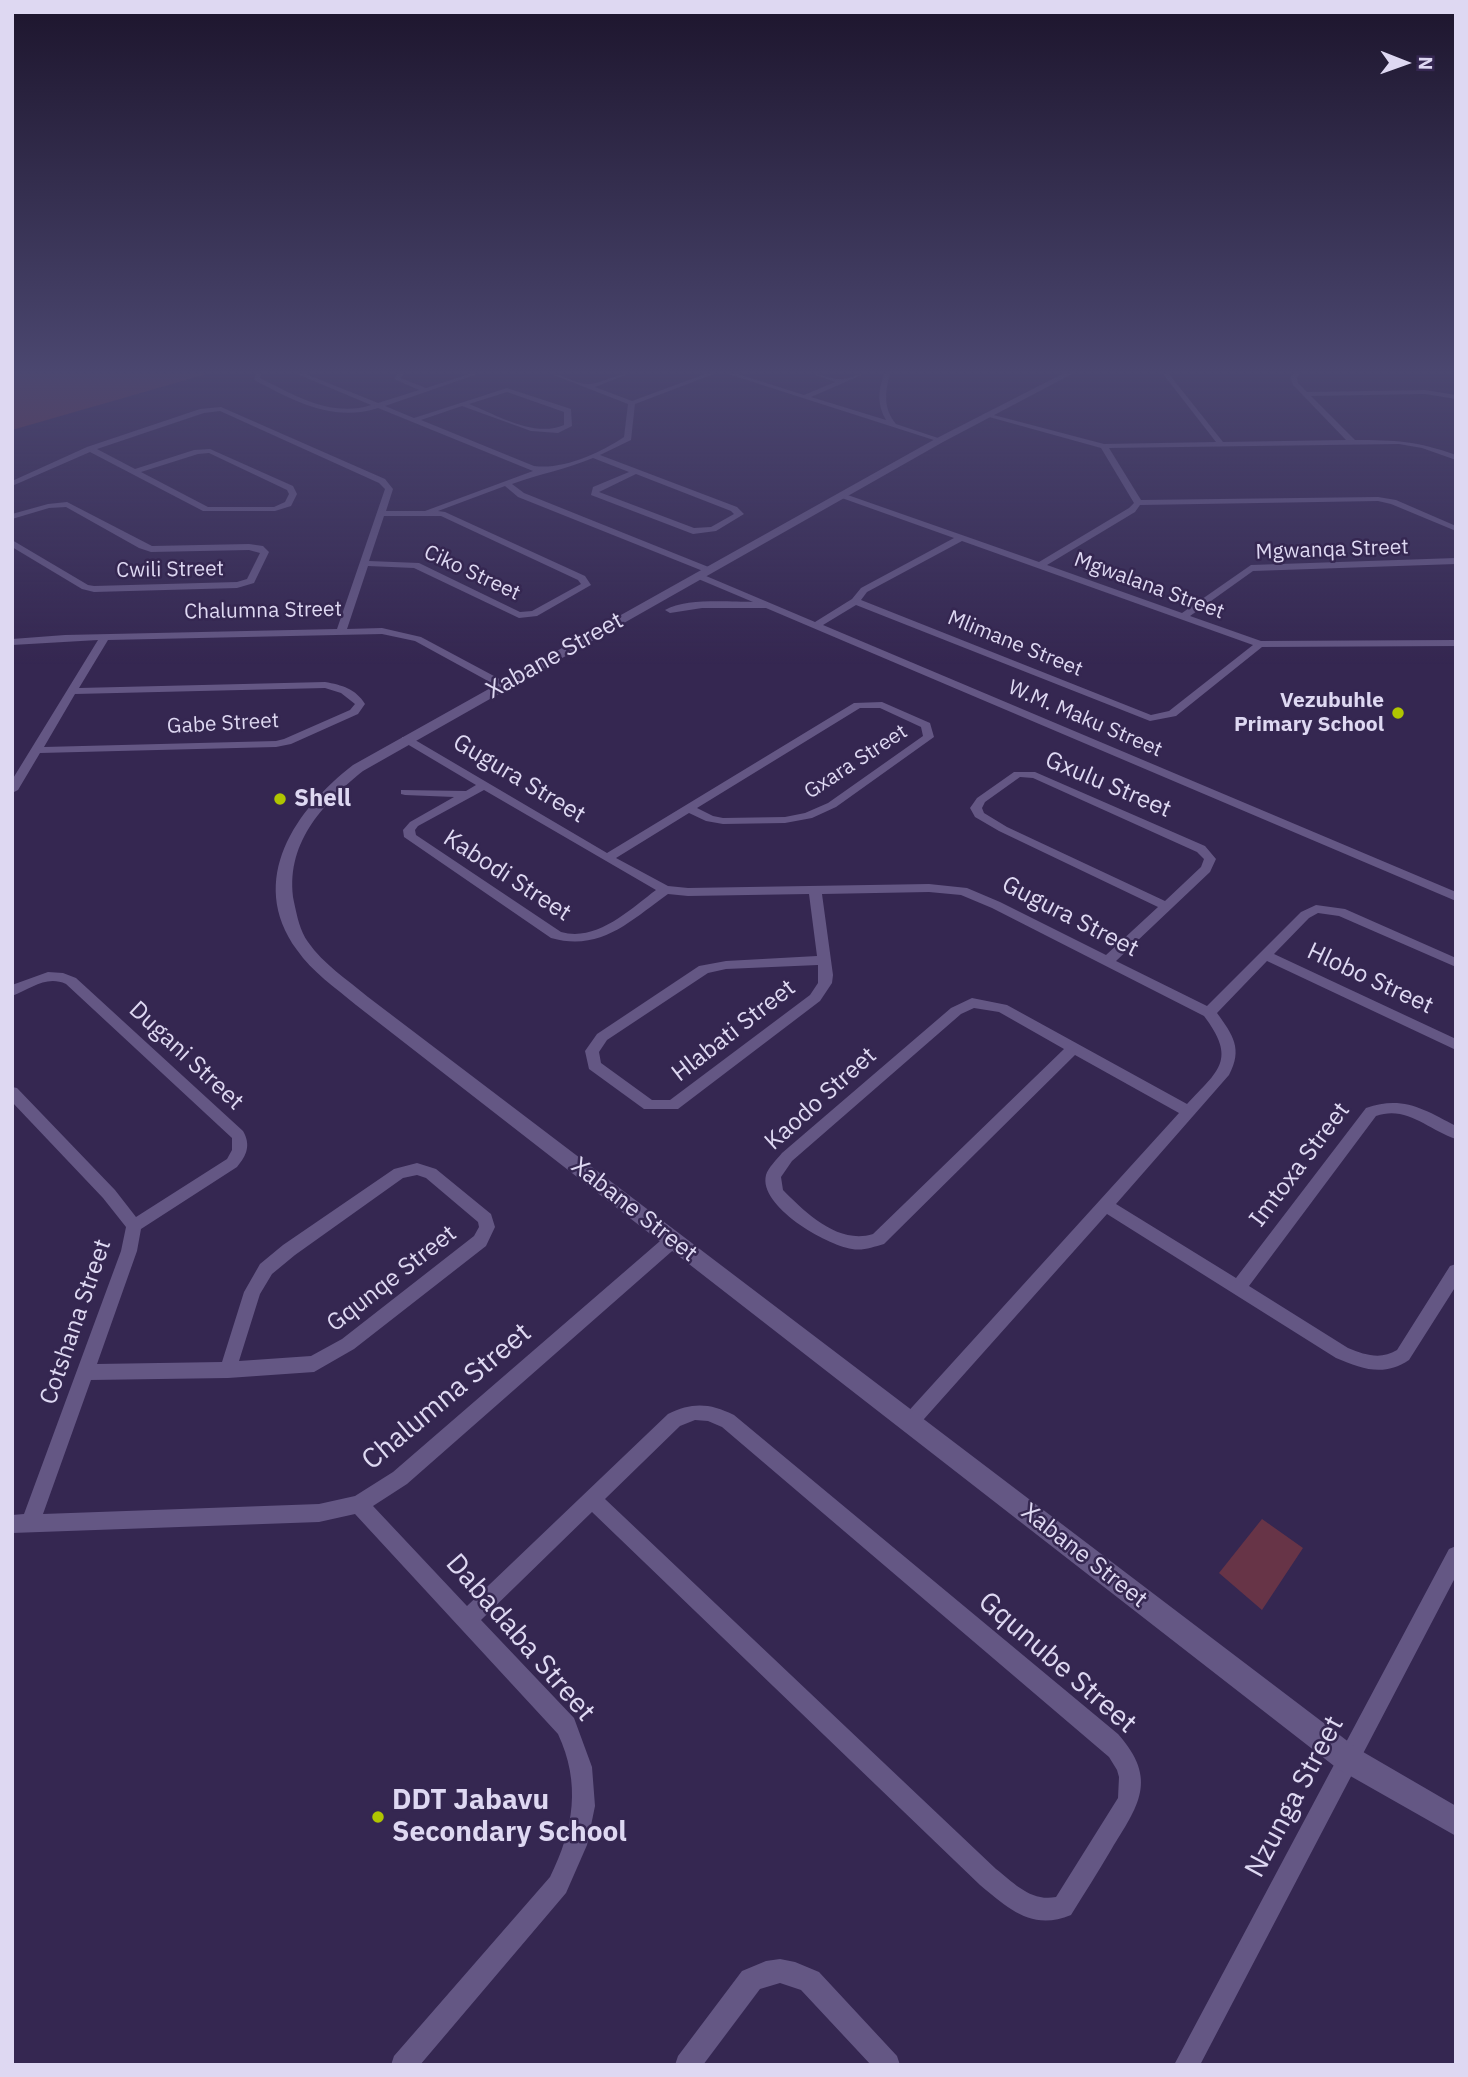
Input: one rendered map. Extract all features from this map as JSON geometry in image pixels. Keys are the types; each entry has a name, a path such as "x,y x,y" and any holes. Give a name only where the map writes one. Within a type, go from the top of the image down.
{"street":[{"path":"12,484 41,471"},
{"path":"134,472 202,508 275,509 288,504 293,494 288,487 253,471"},
{"path":"341,632 390,492 382,481 359,471"},
{"path":"429,512 540,471"},
{"name":"Xabane Street","path":"885,471 406,738 358,768 334,787 309,814 293,840 284,867 283,895 301,944 320,966 362,1002 1348,1759 1456,1822"},
{"path":"1040,565 1138,503 1119,471"},
{"path":"635,472 734,509 740,514 713,529 693,531 594,493 596,489 635,472"},
{"name":"W.M. Maku Street","path":"507,484 521,495 704,573 768,605 1456,897"},
{"name":"Mgwalana Street","path":"842,495 1260,644 1455,644"},
{"name":"Mgwanqa Street","path":"1138,503 1378,499 1393,502 1456,529"},
{"name":"Cwili Street","path":"12,517 63,504 151,549 249,547 260,548 265,552 251,581 237,585 94,589 85,587 12,543"},
{"name":"Ciko Street","path":"365,563 416,565 519,615 534,614 586,585 582,578 449,517 429,512 382,513"},
{"path":"816,625 855,601 864,590 961,538"},
{"name":"Mgwanqa Street","path":"1182,617 1220,587 1251,568 1456,561"},
{"name":"Mlimane Street","path":"855,601 1150,718 1165,718 1172,714 1260,644"},
{"path":"670,610 702,605 768,605"},
{"name":"Chalumna Street","path":"13,640 341,632 402,634 418,639 503,685"},
{"path":"12,790 105,637"},
{"name":"Gabe Street","path":"37,750 276,744 287,742 354,712 360,704 357,699 329,686 73,691"},
{"name":"Gxara Street","path":"608,858 858,705 882,705 926,725 930,732 929,737 914,749 832,805 808,816 785,820 723,821 710,819 689,809"},
{"name":"Gugura Street","path":"406,738 665,890 704,893 929,888 963,891 980,897 1209,1013"},
{"name":"Gxulu Street","path":"1108,961 1206,869 1210,859 1201,849 1035,775 1018,775 977,804 979,815 1003,829 1166,906"},
{"name":"Kabodi Street","path":"484,785 414,824 409,830 410,837 556,935 577,941 596,936 665,890"},
{"path":"405,792 468,794"},
{"name":"Hlabati Street","path":"815,890 825,960 825,984 815,998 673,1105 649,1105 593,1065 592,1051 602,1037 705,969 726,965 825,960"},
{"name":"Hlobo Street","path":"1209,1013 1305,915 1324,909 1348,915 1456,963"},
{"name":"Hlobo Street","path":"1265,955 1456,1045"},
{"name":"Dugani Street","path":"12,991 49,976 58,975 71,981 238,1135 242,1142 241,1149 232,1163 134,1226"},
{"name":"Kaodo Street","path":"1073,1048 950,1171 878,1239 870,1243 849,1244 839,1241 775,1193 773,1176 787,1157 964,1006 972,1003 992,1005 1073,1048 1187,1111"},
{"path":"910,1422 1187,1111 1217,1081 1230,1061 1227,1039 1209,1013"},
{"name":"Cotshana Street","path":"12,1092 109,1194 134,1226 129,1251 85,1372 21,1524"},
{"name":"Imtoxa Street","path":"1238,1288 1371,1112 1378,1108 1400,1107 1456,1133"},
{"name":"Gqunqe Street","path":"85,1372 228,1370 314,1364 338,1352 480,1241 487,1227 485,1219 431,1173 417,1169 399,1173 266,1269 252,1292 228,1370"},
{"path":"1105,1205 1342,1353 1373,1364 1395,1362 1403,1355 1456,1271"},
{"name":"Chalumna Street","path":"21,1524 302,1515 359,1504 400,1478 673,1240"},
{"name":"Gqunube Street","path":"468,1619 674,1420 694,1411 705,1410 716,1415 728,1421 1110,1742 1123,1756 1130,1771 1132,1785 1128,1802 1063,1907 1050,1912 1036,1910 1019,1902 988,1877 592,1500"},
{"name":"Dabadaba Street","path":"359,1504 566,1726 576,1744 585,1782 581,1830 575,1854 558,1885 403,2065"},
{"name":"Nzunga Street","path":"1186,2065 1456,1556"},
{"path":"687,2065 751,1980 763,1972 777,1969 794,1972 810,1981 888,2065"}],"shaded area":[{"path":"1262,1519 1303,1548 1262,1610 1219,1573"}],"place":[{"name":"Vezubuhle Primary School","path":"1398,713"},
{"name":"Shell","path":"280,799"},
{"name":"DDT Jabavu Secondary School","path":"378,1817"}]}
